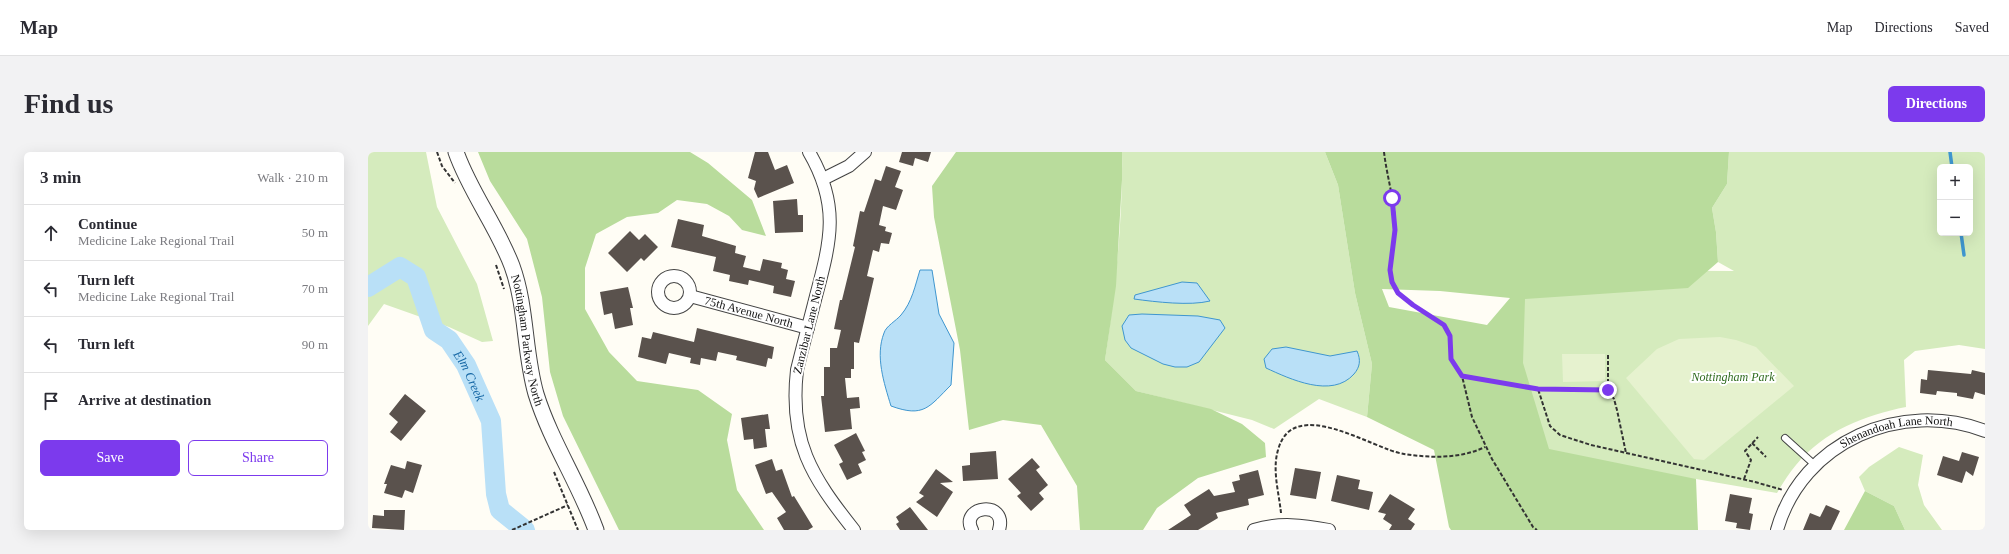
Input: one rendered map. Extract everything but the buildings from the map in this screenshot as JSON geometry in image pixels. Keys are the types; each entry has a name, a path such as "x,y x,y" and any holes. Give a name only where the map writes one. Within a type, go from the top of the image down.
{"street":[{"name":"Nottingham Parkway North","path":"456,152 466,175 494,224 512,268 524,323 531,372 539,403 552,438 584,501 596,530"},
{"name":"Zanzibar Lane North","path":"810,152 823,179 828,199 830,238 797,370 794,392 795,412 800,438 816,479 854,530"},
{"path":"823,179 848,166 865,152"},
{"name":"75th Avenue North","path":"690,296 808,328"},
{"name":"Shenandoah Lane North","path":"1777,530 1793,495 1816,466 1848,441 1863,433 1898,422 1915,420 1947,420 1969,425 1985,431"},
{"path":"972,530 970,522 972,517 979,510 987,508 996,513 1000,519 999,530"},
{"path":"1254,530 1283,524 1328,530"}],"lane":[{"path":"1786,438 1816,466"}],"path":[{"path":"437,152 442,166 458,186"},
{"path":"1384,152 1392,198 1395,230 1390,270 1392,282 1398,293 1413,305 1444,325 1450,336 1451,359 1462,376 1472,417 1485,446 1533,527 1537,530"},
{"path":"494,258 506,295"},
{"path":"1608,355 1608,390 1614,399 1626,453"},
{"path":"1462,376 1538,389 1608,390"},
{"path":"1538,389 1550,426 1560,435 1591,445 1769,485 1793,495"},
{"path":"1283,524 1277,478 1277,451 1286,435 1299,427 1308,424 1324,426 1403,454 1452,456 1475,452 1485,446"},
{"path":"1744,479 1751,460 1745,451 1758,437"},
{"path":"1752,443 1766,458"},
{"path":"553,468 578,530"},
{"path":"512,530 568,505"}],"green space":[{"path":"368,152 426,152 437,207 477,284 493,341 482,342 449,327 384,304 368,326"},
{"path":"478,152 690,152 708,163 752,200 766,236 742,230 729,216 707,204 677,200 658,213 627,217 596,234 585,268 585,309 609,352 637,381 698,390 732,414 727,440 737,490 764,530 619,530 563,416 550,372 542,297 527,239 490,181"},
{"path":"956,152 1122,152 1122,180 1116,286 1105,360 1136,391 1211,409 1242,424 1265,443 1266,457 1198,478 1157,508 1143,530 1080,530 1077,486 1041,425 1003,420 969,430 960,350 934,217 932,186"},
{"path":"1122,152 1325,152 1338,185 1355,293 1372,364 1367,417 1319,399 1274,429 1252,420 1136,391 1105,360 1118,256"},
{"path":"1325,152 1729,152 1727,184 1712,208 1716,232 1718,262 1688,288 1525,299 1523,363 1549,449 1696,479 1698,530 1451,530 1449,527 1434,450 1367,417 1372,364 1355,293 1338,185","holes":["1382,289 1440,291 1510,298 1487,325 1389,307"]},
{"name":"Nottingham Park","path":"1729,152 1985,152 1985,349 1959,345 1915,351 1904,360 1906,407 1891,410 1861,420 1832,434 1807,453 1791,471 1777,493 1696,479 1517,483 1515,270 1734,271 1718,262 1716,232 1712,208 1727,184"},
{"path":"1720,337 1736,340 1756,347 1794,386 1704,460 1694,459 1626,378 1657,349 1679,339"},
{"path":"1562,354 1605,354 1605,381 1563,382"},
{"path":"1899,447 1923,455 1918,485 1924,505 1942,530 1905,530 1894,506 1865,491 1859,477 1869,467"},
{"path":"1865,491 1894,506 1905,530 1844,530"}],"water":[{"path":"920,270 932,270 939,314 954,343 951,385 937,399 925,408 911,411 891,406 880,360 880,351 885,330 901,315 908,305"},
{"path":"1182,282 1197,283 1210,301 1183,303 1134,299 1135,295"},
{"path":"1129,315 1198,316 1220,320 1225,328 1199,362 1187,367 1175,367 1163,364 1131,348 1125,340 1122,326"},
{"path":"1286,347 1330,356 1357,351 1359,366 1354,374 1345,381 1334,385 1323,386 1299,381 1266,368 1264,359 1272,349"}],"waterway":[{"path":"1950,152 1952,164"},
{"path":"1961,236 1964,255"},
{"name":"Elm Creek","path":"368,287 400,267 416,277 434,330 449,340 466,365 491,421 496,494 500,510 525,530"}],"route":[{"path":"1392,198 1395,230 1390,270 1392,282 1398,293 1413,305 1444,325 1447,329 1450,336 1451,359 1462,376 1538,389 1582,391 1608,390"}]}
